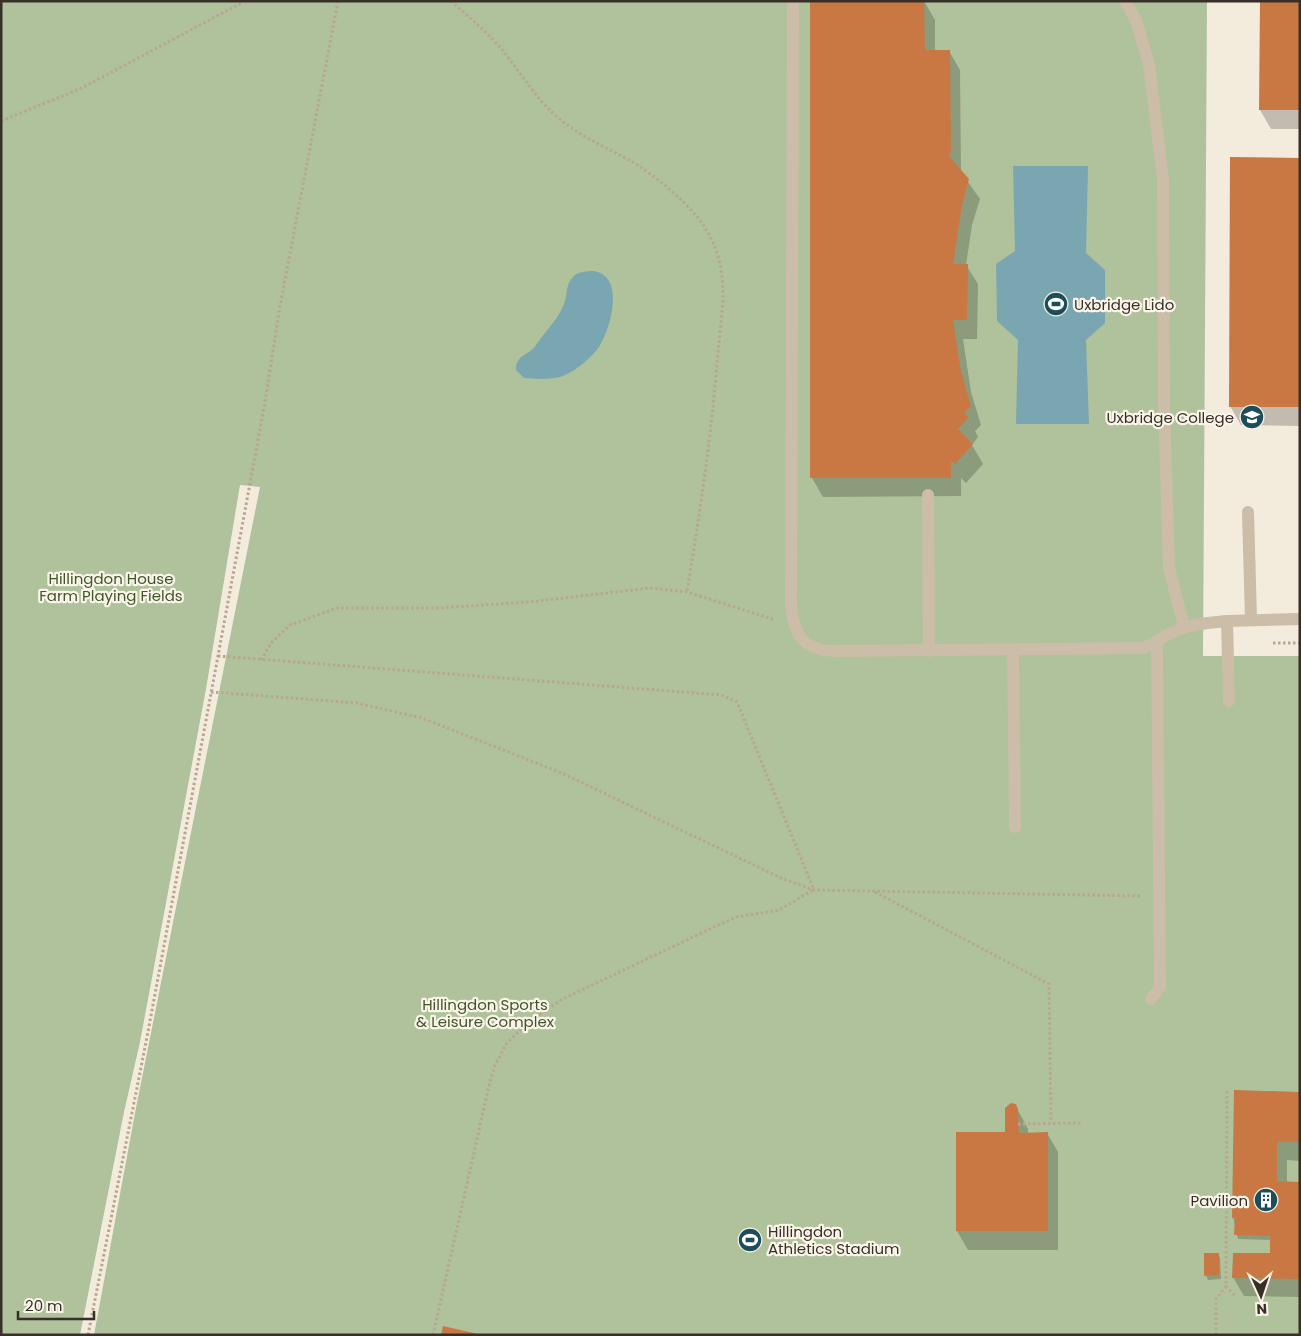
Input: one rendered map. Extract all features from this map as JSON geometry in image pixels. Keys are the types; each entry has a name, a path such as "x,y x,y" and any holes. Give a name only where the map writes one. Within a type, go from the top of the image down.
{"street":[{"path":"793,1 791,605 794,624 803,641 810,647 824,651 1143,648 1158,643 1172,632 1184,628 1250,619 1300,619"},
{"path":"1124,1 1136,20 1149,64 1163,179 1164,406 1168,568 1184,628"},
{"path":"928,496 929,651"},
{"path":"1248,512 1250,619"},
{"path":"1227,621 1229,701"},
{"path":"1151,999 1160,987 1158,643"},
{"path":"1013,650 1015,827"}],"path":[{"path":"1,121 82,88 245,1"},
{"path":"88,1335 147,1037 264,408 280,306 338,1"},
{"path":"451,1 502,50 540,101 561,120 595,144 639,166 682,202 697,217 711,237 719,257 722,278 721,308 714,397 687,592"},
{"path":"261,660 272,642 290,625 337,608 439,608 529,602 650,588 687,592 763,617 794,624"},
{"path":"1273,643 1300,643"},
{"path":"218,656 722,694 736,702 814,890"},
{"path":"211,692 357,703 422,718 564,774 781,878 814,890 1159,897"},
{"path":"433,1335 490,1081 495,1065 513,1035 526,1023 570,996 716,926 737,917 779,910 814,890"},
{"path":"873,891 1050,984 1052,1123"},
{"path":"1216,1335 1216,1299 1226,1286 1227,1091"},
{"path":"1018,1124 1081,1124"},
{"path":"1226,1286 1236,1297"}],"green space":[{"path":"1,1 1207,1 1203,656 1300,656 1300,1335 94,1335 135,1113 260,487 240,485 206,689 140,1042 124,1112 80,1335 1,1335"}],"water":[{"path":"1013,166 1088,166 1086,253 1105,270 1105,323 1086,340 1089,424 1016,424 1018,340 997,321 996,264 1015,251"},
{"path":"593,271 603,275 610,282 613,292 613,304 608,328 599,347 583,364 563,376 549,379 524,378 516,370 518,361 533,349 558,315 564,304 568,285 572,278 579,273"}],"building":[{"path":"810,1 924,1 925,50 950,50 951,152 948,155 969,179 962,205 953,264 968,264 967,320 953,320 961,372 971,406 964,413 969,417 958,429 973,444 955,464 951,461 951,478 810,478"},
{"path":"1260,1 1300,1 1300,110 1259,110"},
{"path":"1230,157 1300,158 1300,407 1229,407"},
{"name":"Pavilion","path":"1234,1090 1300,1092 1300,1142 1277,1142 1277,1181 1300,1182 1300,1279 1232,1278 1233,1253 1270,1253 1270,1236 1234,1235 1235,1218 1232,1218"},
{"path":"1011,1103 1016,1104 1018,1109 1019,1133 1048,1132 1048,1231 956,1231 956,1132 1005,1132 1005,1108"},
{"path":"1204,1253 1219,1253 1219,1275 1204,1276"},
{"path":"443,1326 478,1334 478,1335 441,1335"}],"place":[{"name":"Uxbridge Lido","path":"1056,304"},
{"name":"Uxbridge College","path":"1252,417"},
{"name":"Pavilion","path":"1266,1200"},
{"name":"Hillingdon Athletics Stadium","path":"750,1240"}],"park label":[{"name":"Hillingdon House Farm Playing Fields","path":"111,586"},
{"name":"Hillingdon Sports & Leisure Complex","path":"485,1012"}]}
